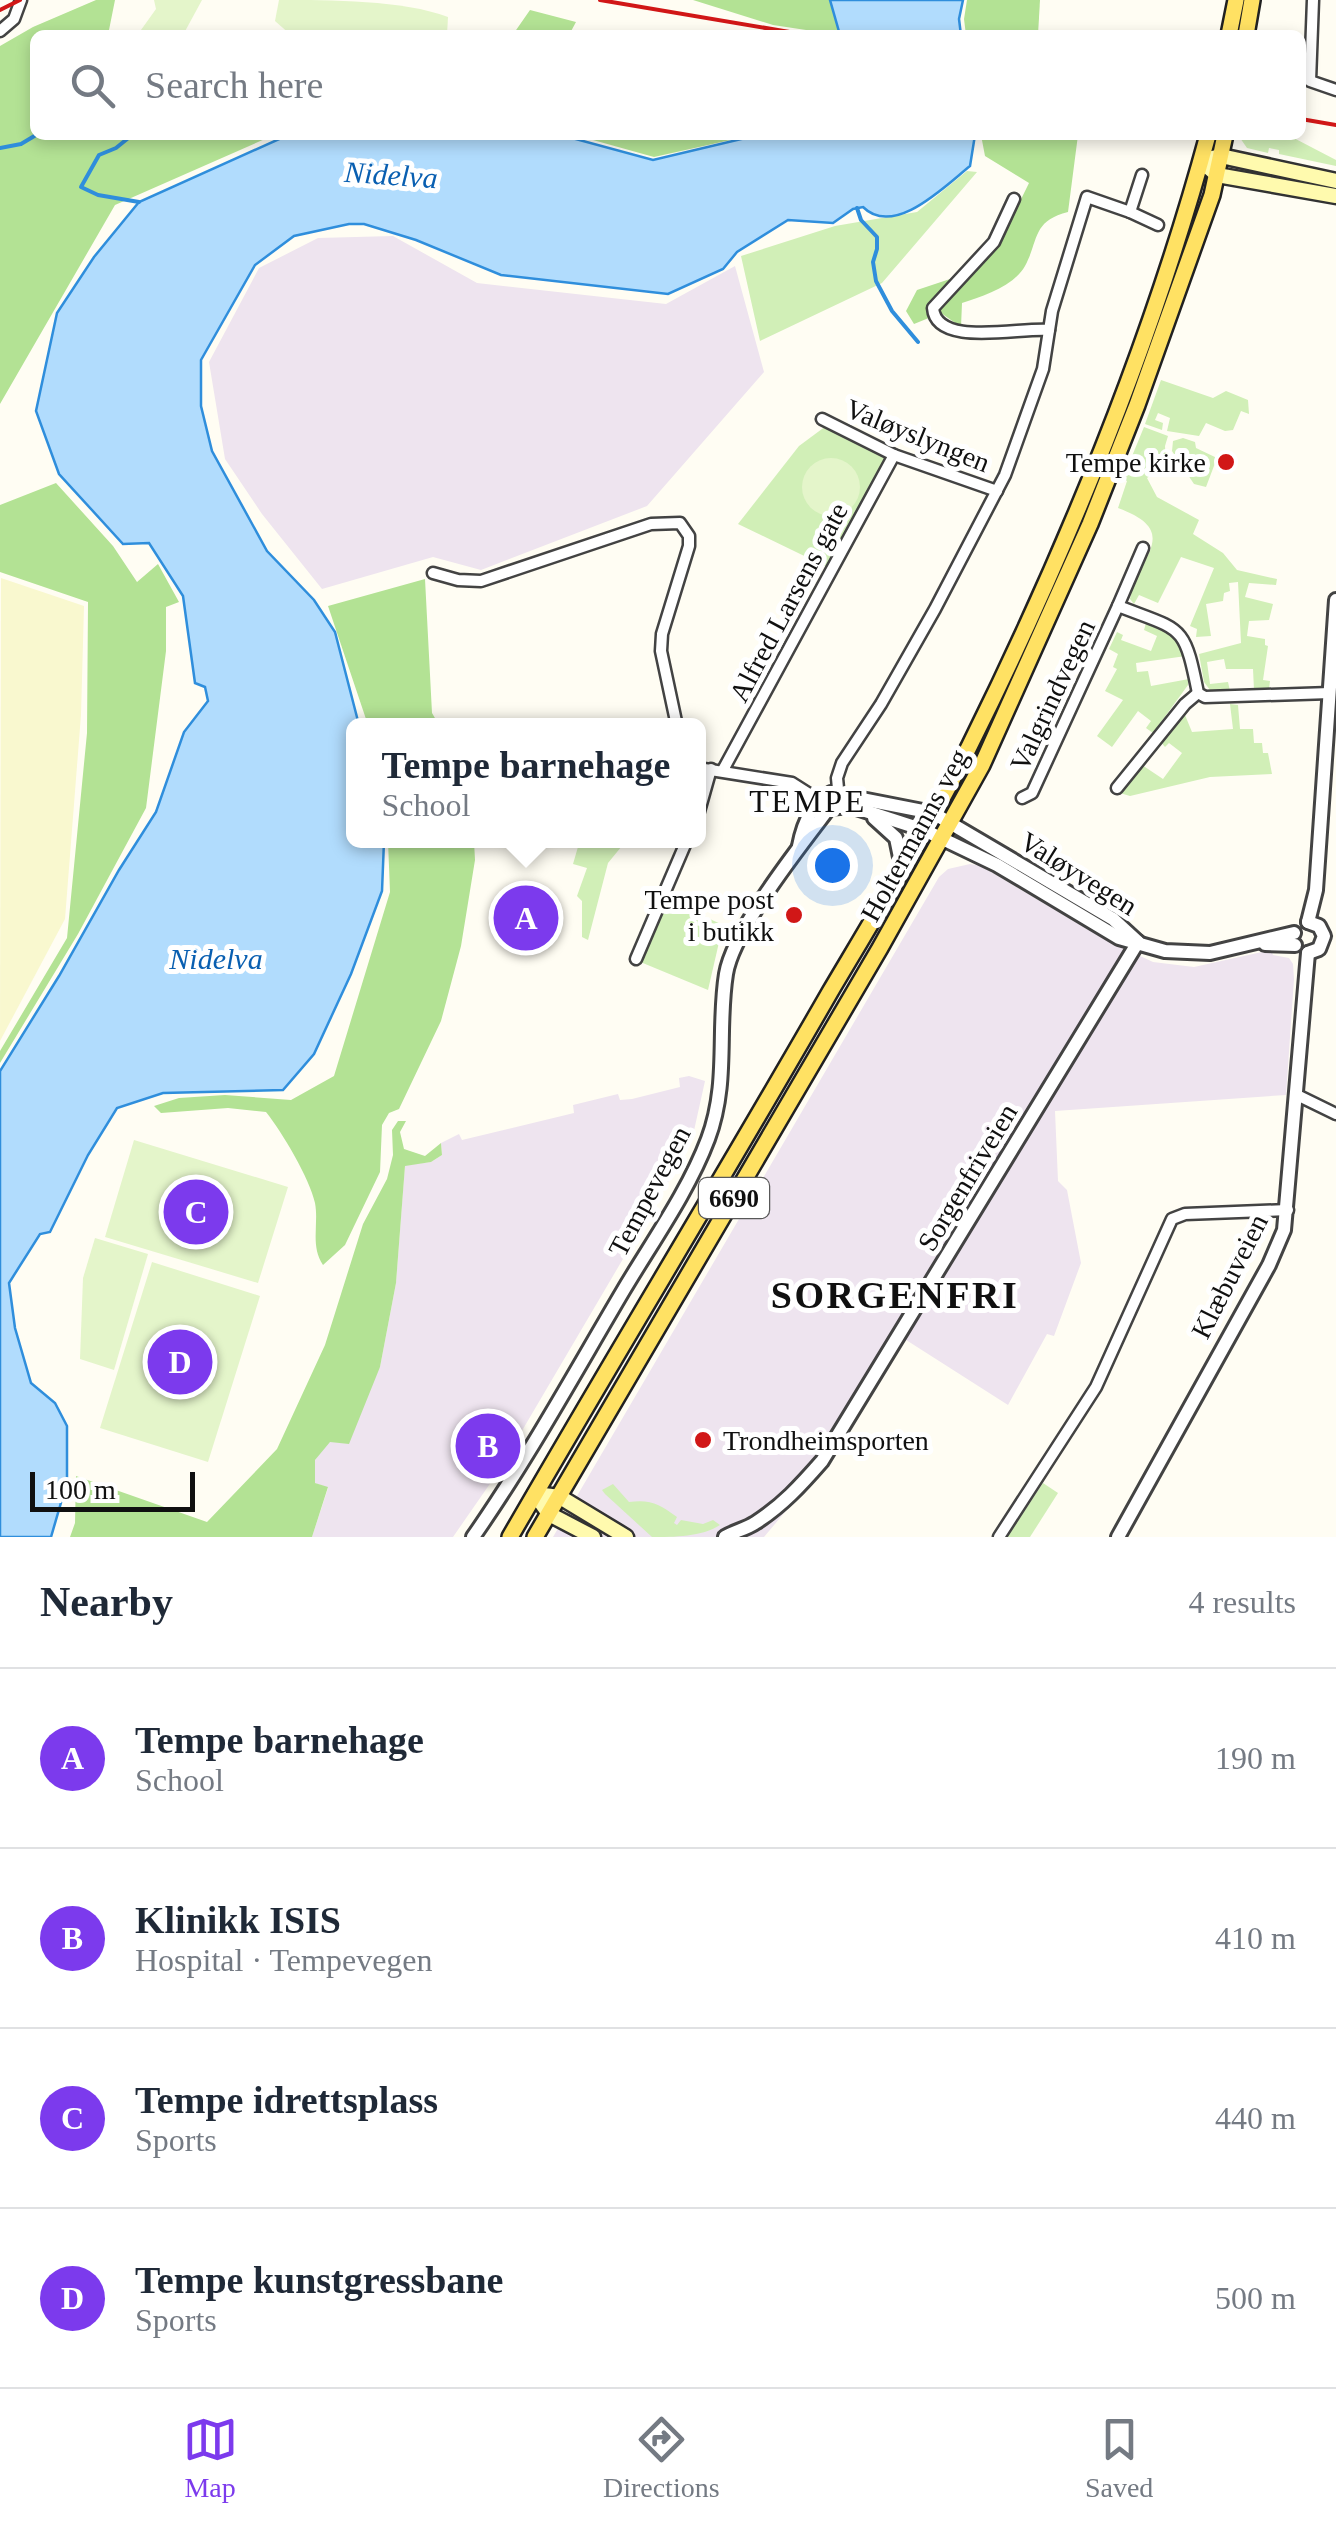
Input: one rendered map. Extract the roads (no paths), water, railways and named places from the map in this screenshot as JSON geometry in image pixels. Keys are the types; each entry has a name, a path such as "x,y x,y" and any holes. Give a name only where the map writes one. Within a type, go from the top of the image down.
{"main road":[{"path":"1231,30 1236,0"},
{"path":"1247,30 1252,0"},
{"name":"Holtermanns veg","path":"535,1494 970,745 1096,465 1160,294 1207,140"},
{"name":"Holtermanns veg","path":"549,1514 952,824 990,748 1090,524 1176,299 1217,175 1224,140"},
{"path":"1201,161 1221,156 1336,181"},
{"path":"1201,161 1217,175 1336,196"},
{"path":"535,1494 560,1496 626,1537"},
{"path":"535,1494 549,1514 593,1537"},
{"name":"6690","path":"510,1537 535,1494"},
{"name":"6690","path":"535,1537 549,1514"}],"street":[{"path":"0,31 14,19 21,0"},
{"path":"1313,0 1310,82 1336,90"},
{"path":"1130,212 1142,175"},
{"path":"832,801 842,763 882,704 996,492 1043,369 1050,330 1088,197 1158,225"},
{"path":"1014,199 994,242 947,289 933,308 934,317 940,326 957,332 1050,330"},
{"name":"Valøyslyngen","path":"822,419 894,454 996,492"},
{"name":"Alfred Larsens gate","path":"706,796 894,454"},
{"path":"434,573 458,580 481,580 651,524 680,523 689,536 689,546 660,651 674,718"},
{"name":"Valgrindvegen","path":"1022,798 1032,793 1143,548"},
{"path":"1294,939 1308,953 1319,949 1325,931 1316,890 1336,600"},
{"name":"Valgrindvegen","path":"1118,606 1179,632 1188,648 1198,694"},
{"path":"1117,788 1185,704 1198,694 1215,699 1330,693"},
{"name":"Valøyvegen","path":"706,769 792,783 832,801 924,830 997,865 1118,938 1138,942"},
{"name":"Valøyvegen","path":"832,801 933,813 1124,926 1138,942"},
{"name":"Tempevegen","path":"473,1537 538,1436 703,1150 720,1085 729,962 738,941 832,801"},
{"path":"864,811 894,836 902,867"},
{"path":"636,958 684,848"},
{"path":"1294,939 1299,925 1325,931"},
{"path":"1138,942 1195,955 1294,939"},
{"name":"Sorgenfriveien","path":"724,1537 740,1528 747,1532 790,1498 822,1460 1138,942"},
{"name":"Klæbuveien","path":"1118,1537 1269,1265 1284,1230 1308,953"},
{"path":"1297,1094 1336,1114"},
{"path":"999,1537 1096,1387 1169,1222 1180,1215 1288,1210"}],"water":[{"path":"830,0 963,0 960,30 839,30"},
{"name":"Nidelva","path":"277,140 579,140 653,160 737,140 974,140 970,166 919,206 889,216 875,215 863,207 833,223 788,220 737,252 723,269 668,294 501,275 416,240 364,224 294,236 255,265 201,360 201,406 212,451 267,551 314,600 335,632 357,718 346,718 346,848 384,848 382,891 351,974 314,1054 283,1090 163,1093 117,1108 88,1155 50,1232 40,1234 9,1283 15,1328 31,1383 55,1403 67,1426 67,1482 51,1537 0,1537 0,1071 156,812 184,732 208,701 205,687 195,683 183,596 149,543 123,544 59,474 36,411 57,313 94,257 139,202"}],"waterway":[{"path":"0,148 30,139"},
{"path":"126,140 99,155 81,187 98,195 139,202"},
{"path":"857,208 861,220 877,237 873,262 876,281 892,311 918,342"}],"railway":[{"path":"0,10 20,0"},
{"path":"600,0 777,30"},
{"path":"1306,120 1336,125"}],"place":[{"name":"Tempe kirke","path":"1226,462"},
{"name":"Tempe post i butikk","path":"794,915"},
{"name":"Tempe barnehage","path":"526,918"},
{"name":"Tempe idrettsplass","path":"196,1212"},
{"name":"Tempe kunstgressbane","path":"180,1362"},
{"name":"Trondheimsporten","path":"703,1440"},
{"name":"Klinikk ISIS","path":"488,1446"}],"district":[{"name":"TEMPE","path":"808,801"},
{"name":"SORGENFRI","path":"895,1295"}]}
